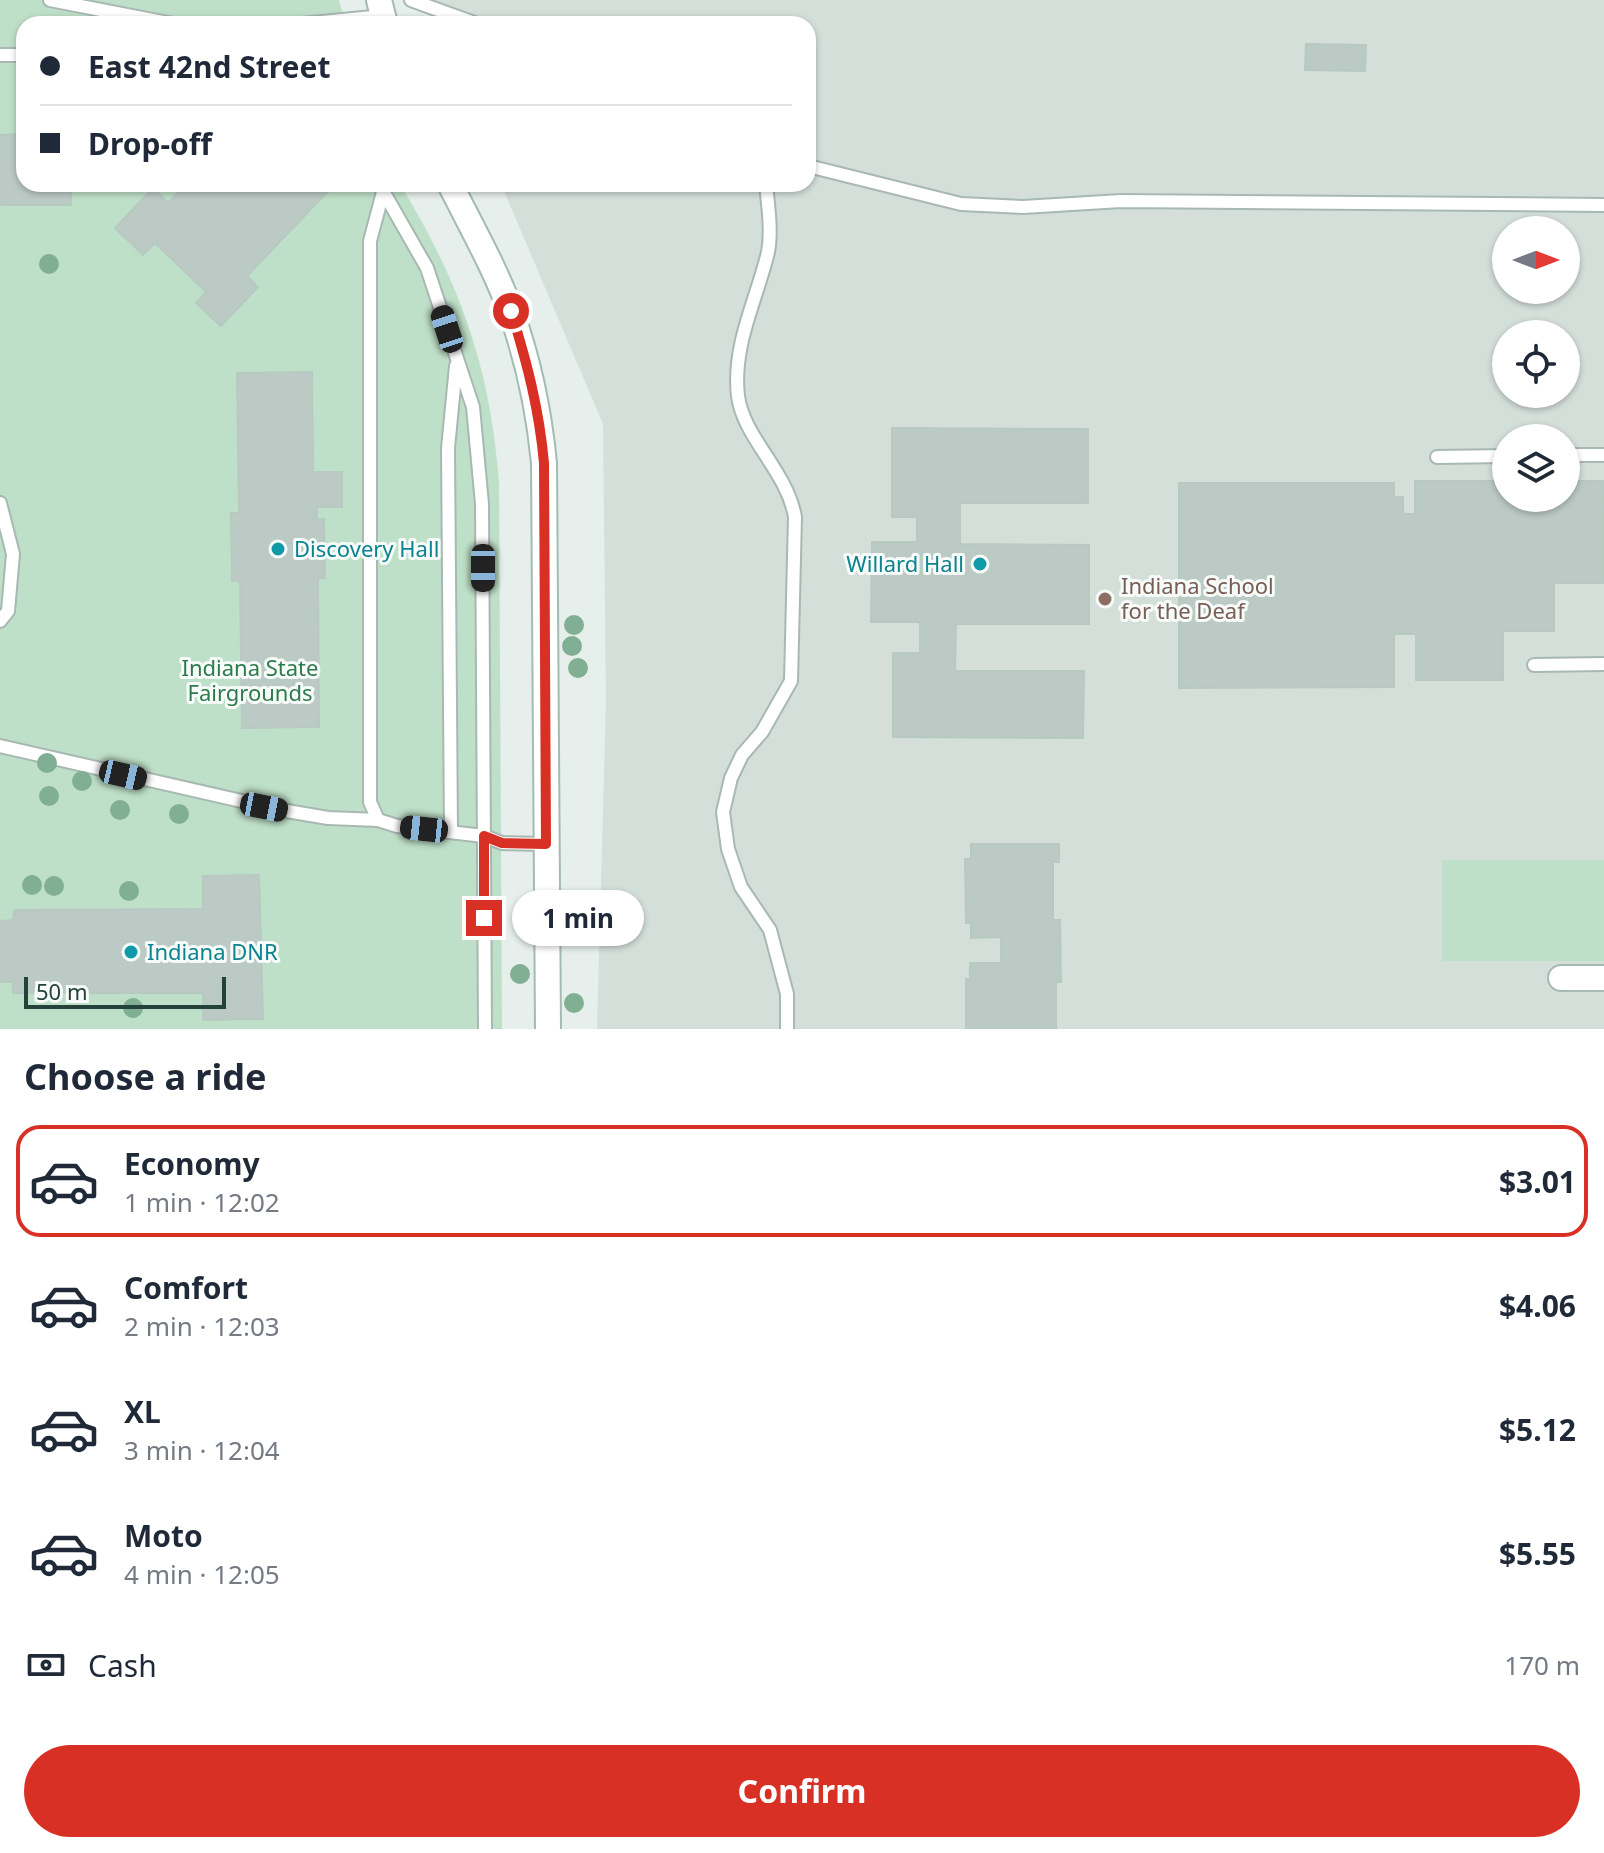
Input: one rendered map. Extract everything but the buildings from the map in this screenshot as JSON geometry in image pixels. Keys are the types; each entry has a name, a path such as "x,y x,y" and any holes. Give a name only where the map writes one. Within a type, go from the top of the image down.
{"street":[{"path":"454,192 511,311 531,373 544,463 548,1029"},
{"path":"1561,978 1604,978"}],"lane":[{"path":"50,0 132,16"},
{"path":"411,0 455,16"},
{"path":"360,16 382,13"},
{"path":"816,168 961,204 1023,207 1121,201 1604,205"},
{"path":"378,820 370,802 370,241 380,192"},
{"path":"383,192 427,268 473,407 482,504 485,1029"},
{"path":"766,192 769,248 740,346 738,397 753,434 792,496 795,517 791,681 762,732 742,755 731,778 723,812 728,849 741,887 770,930 787,994 787,1029"},
{"path":"451,832 448,448 457,359"},
{"path":"1580,455 1604,455"},
{"path":"1437,457 1492,456"},
{"path":"0,503 13,554 8,611 0,621"},
{"path":"1534,665 1604,664"},
{"path":"0,746 269,808 328,818 378,820 397,826 484,836 502,843 546,844"}],"shaded area":[{"name":"Indiana School for the Deaf","path":"424,0 1604,0 1604,1029 597,1029 606,700 603,424 504,192 816,192 816,16 430,16"}],"green space":[{"name":"Indiana State Fairgrounds","path":"0,0 339,0 343,16 16,16 16,192 405,192 421,220 440,256 469,327 480,363 495,440 499,482 502,1029 0,1029"},
{"path":"1442,860 1604,860 1604,961 1442,961"}],"place":[{"name":"Discovery Hall","path":"278,549"},
{"name":"Willard Hall","path":"980,564"},
{"name":"Indiana School for the Deaf","path":"1105,599"},
{"name":"Indiana DNR","path":"131,952"}],"route":[{"path":"484,918 484,836 502,843 546,844 544,463 531,373 511,311"}]}
